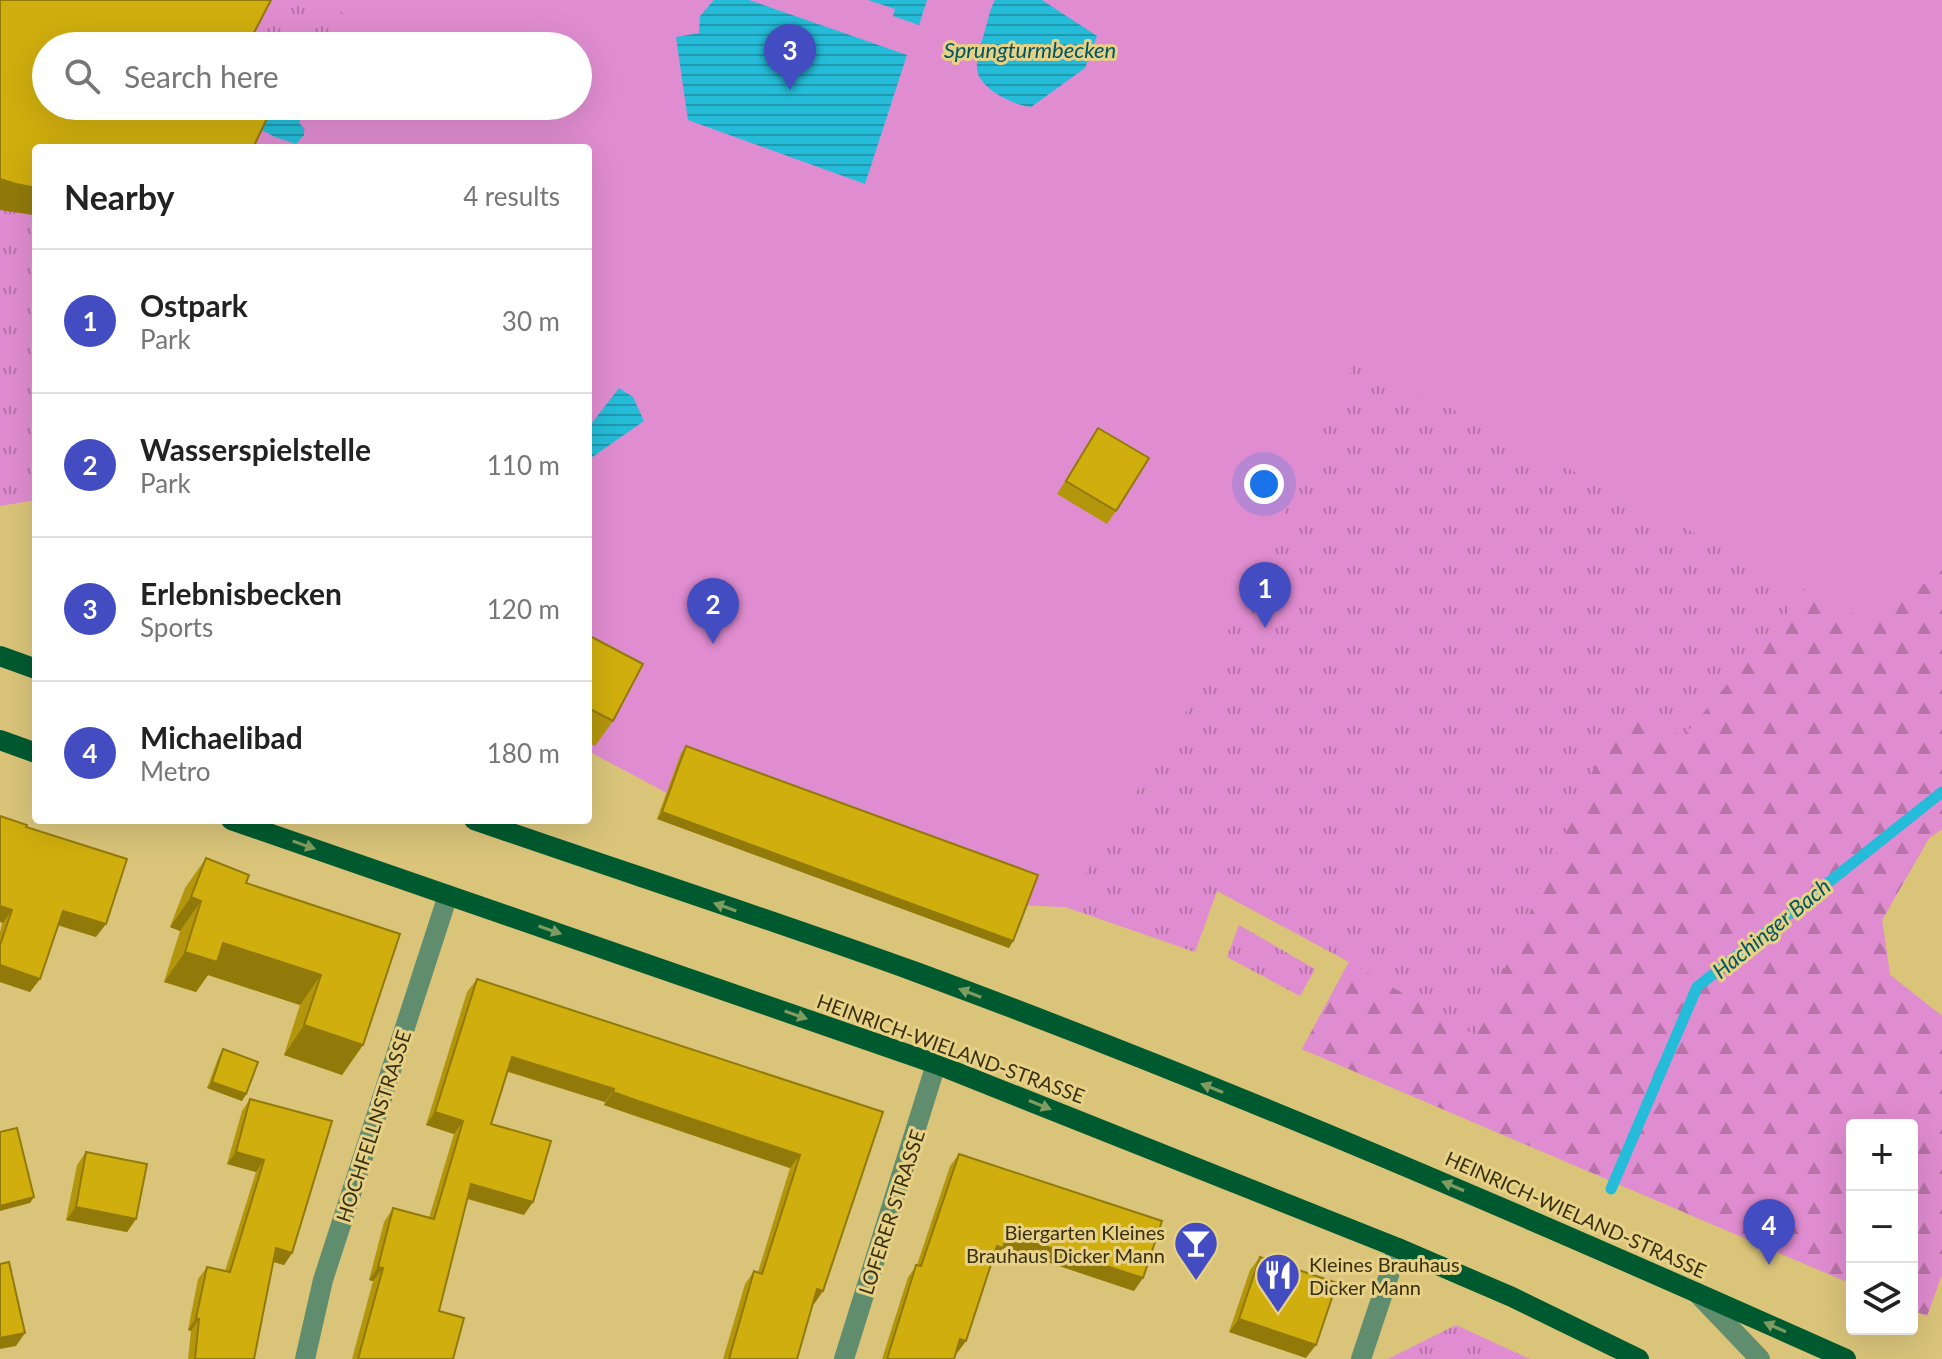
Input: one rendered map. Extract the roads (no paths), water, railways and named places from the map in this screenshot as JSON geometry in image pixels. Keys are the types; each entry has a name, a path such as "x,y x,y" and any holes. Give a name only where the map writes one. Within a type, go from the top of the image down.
{"main road":[{"path":"0,656 32,668"},
{"path":"0,740 32,752"},
{"name":"HEINRICH-WIELAND-STRASSE","path":"243,824 936,1064 1398,1248 1512,1297 1639,1359"},
{"name":"HEINRICH-WIELAND-STRASSE","path":"486,824 915,972 1061,1028 1363,1148 1846,1359"}],"street":[{"name":"HOCHFELLNSTRASSE","path":"305,1359 323,1280 448,895"},
{"name":"LOFERER STRASSE","path":"844,1359 936,1064"},
{"path":"1361,1359 1398,1248"},
{"path":"1697,1293 1760,1359"}],"water":[{"path":"714,0 749,0 907,55 865,184 688,120 676,37 699,33 700,16"},
{"path":"868,0 927,0 919,25 893,16 895,9"},
{"name":"Sprungturmbecken","path":"995,0 1042,0 1097,36 1085,68 1031,107 998,95 979,76 978,54"},
{"path":"243,120 300,120 304,135 296,144"},
{"path":"619,388 633,397 644,421 592,457 592,423"}],"waterway":[{"name":"Hachinger Bach","path":"1611,1189 1697,987 1942,792"}],"place":[{"name":"Erlebnisbecken","path":"790,90"},
{"name":"Ostpark","path":"1265,628"},
{"name":"Wasserspielstelle","path":"713,644"},
{"name":"Michaelibad","path":"1769,1265"},
{"name":"Biergarten Kleines Brauhaus Dicker Mann","path":"1196,1282"},
{"name":"Kleines Brauhaus Dicker Mann","path":"1278,1314"}]}
